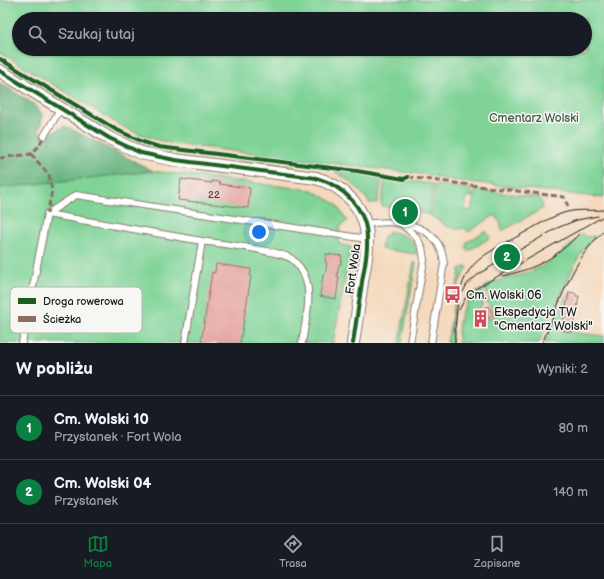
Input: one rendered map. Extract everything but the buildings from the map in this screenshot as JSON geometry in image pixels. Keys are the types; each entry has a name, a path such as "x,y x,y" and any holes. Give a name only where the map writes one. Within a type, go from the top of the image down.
{"street":[{"name":"Fort Wola","path":"0,71 121,144 152,156 302,175 325,180 338,188 351,199 362,215 367,238 366,257 353,343"}],"lane":[{"path":"44,136 61,108"},
{"path":"33,287 47,214 76,195 367,238"},
{"path":"47,214 278,253 291,259 300,267 306,279 308,294 302,343"},
{"path":"365,224 377,222 416,226 427,232 436,241 443,252 444,263 431,343"},
{"path":"401,224 416,237 422,247 424,260 410,343"},
{"path":"186,343 202,241"},
{"path":"22,343 24,333"}],"green space":[{"name":"Cmentarz Wolski","path":"0,0 604,0 604,198 175,144 153,139 118,124 0,52"},
{"path":"0,83 36,106 43,116 36,132 52,142 87,140 153,171 312,190 336,204 347,221 340,227 339,244 351,247 333,343 0,343"},
{"path":"0,83 36,106 43,116 39,132 44,136 65,126 153,171 0,188"},
{"path":"89,116 129,138 161,149 294,166 182,153 158,149 124,137 88,117"},
{"path":"334,171 360,173 382,179 377,203 369,203 354,185"},
{"path":"386,178 433,184 429,215 382,206 381,204"},
{"path":"435,185 473,189 472,197 467,196 465,210 471,211 474,195 477,190 537,197 542,202 542,209 502,231 500,222 495,215 468,232 465,228 450,228 431,216"},
{"path":"389,231 404,235 411,240 416,249 416,254 381,249 383,236 389,234"},
{"path":"484,232 487,232 490,238 468,251 466,248 467,242"},
{"path":"582,234 586,237 595,236 583,250 576,262 539,343 458,343 458,327 462,312 469,299 474,294 481,289 485,296 481,307 473,312 473,315 479,325 495,315 488,303 486,304 489,296 484,287 494,282 526,273 542,266 563,252"},
{"path":"414,262 416,263 402,343 399,343"},
{"path":"467,266 468,267 458,286 456,295 452,324 453,343 447,343 460,269"},
{"path":"567,294 561,331 604,336 604,343 544,343"}],"tram line":[{"path":"455,343 455,326 460,293 469,270 476,262 495,249 555,216 572,211 604,210"},
{"path":"463,292 467,284 480,273 557,228 577,220 598,216"},
{"path":"459,310 466,297 477,288 604,216"},
{"path":"542,343 567,283 583,255 604,231"},
{"path":"503,276 526,270 554,256 580,233"}],"marked path":[{"path":"0,158 31,154 38,147 44,136"},
{"path":"31,154 49,175 52,191 47,214"},
{"path":"408,177 564,197 568,206"}],"cycle path":[{"path":"0,59 115,129 143,142 159,147 357,171 404,179 408,177"},
{"path":"0,71 109,138 141,153 175,160 316,178 336,187 344,193 352,200 363,218 367,239 366,256 353,343"}],"place":[{"name":"Cm. Wolski 10","path":"405,212"},
{"name":"Cm. Wolski 04","path":"507,257"},
{"name":"Cm. Wolski 06","path":"453,295"},
{"name":"Ekspedycja TW \"Cmentarz Wolski\"","path":"481,319"}]}
